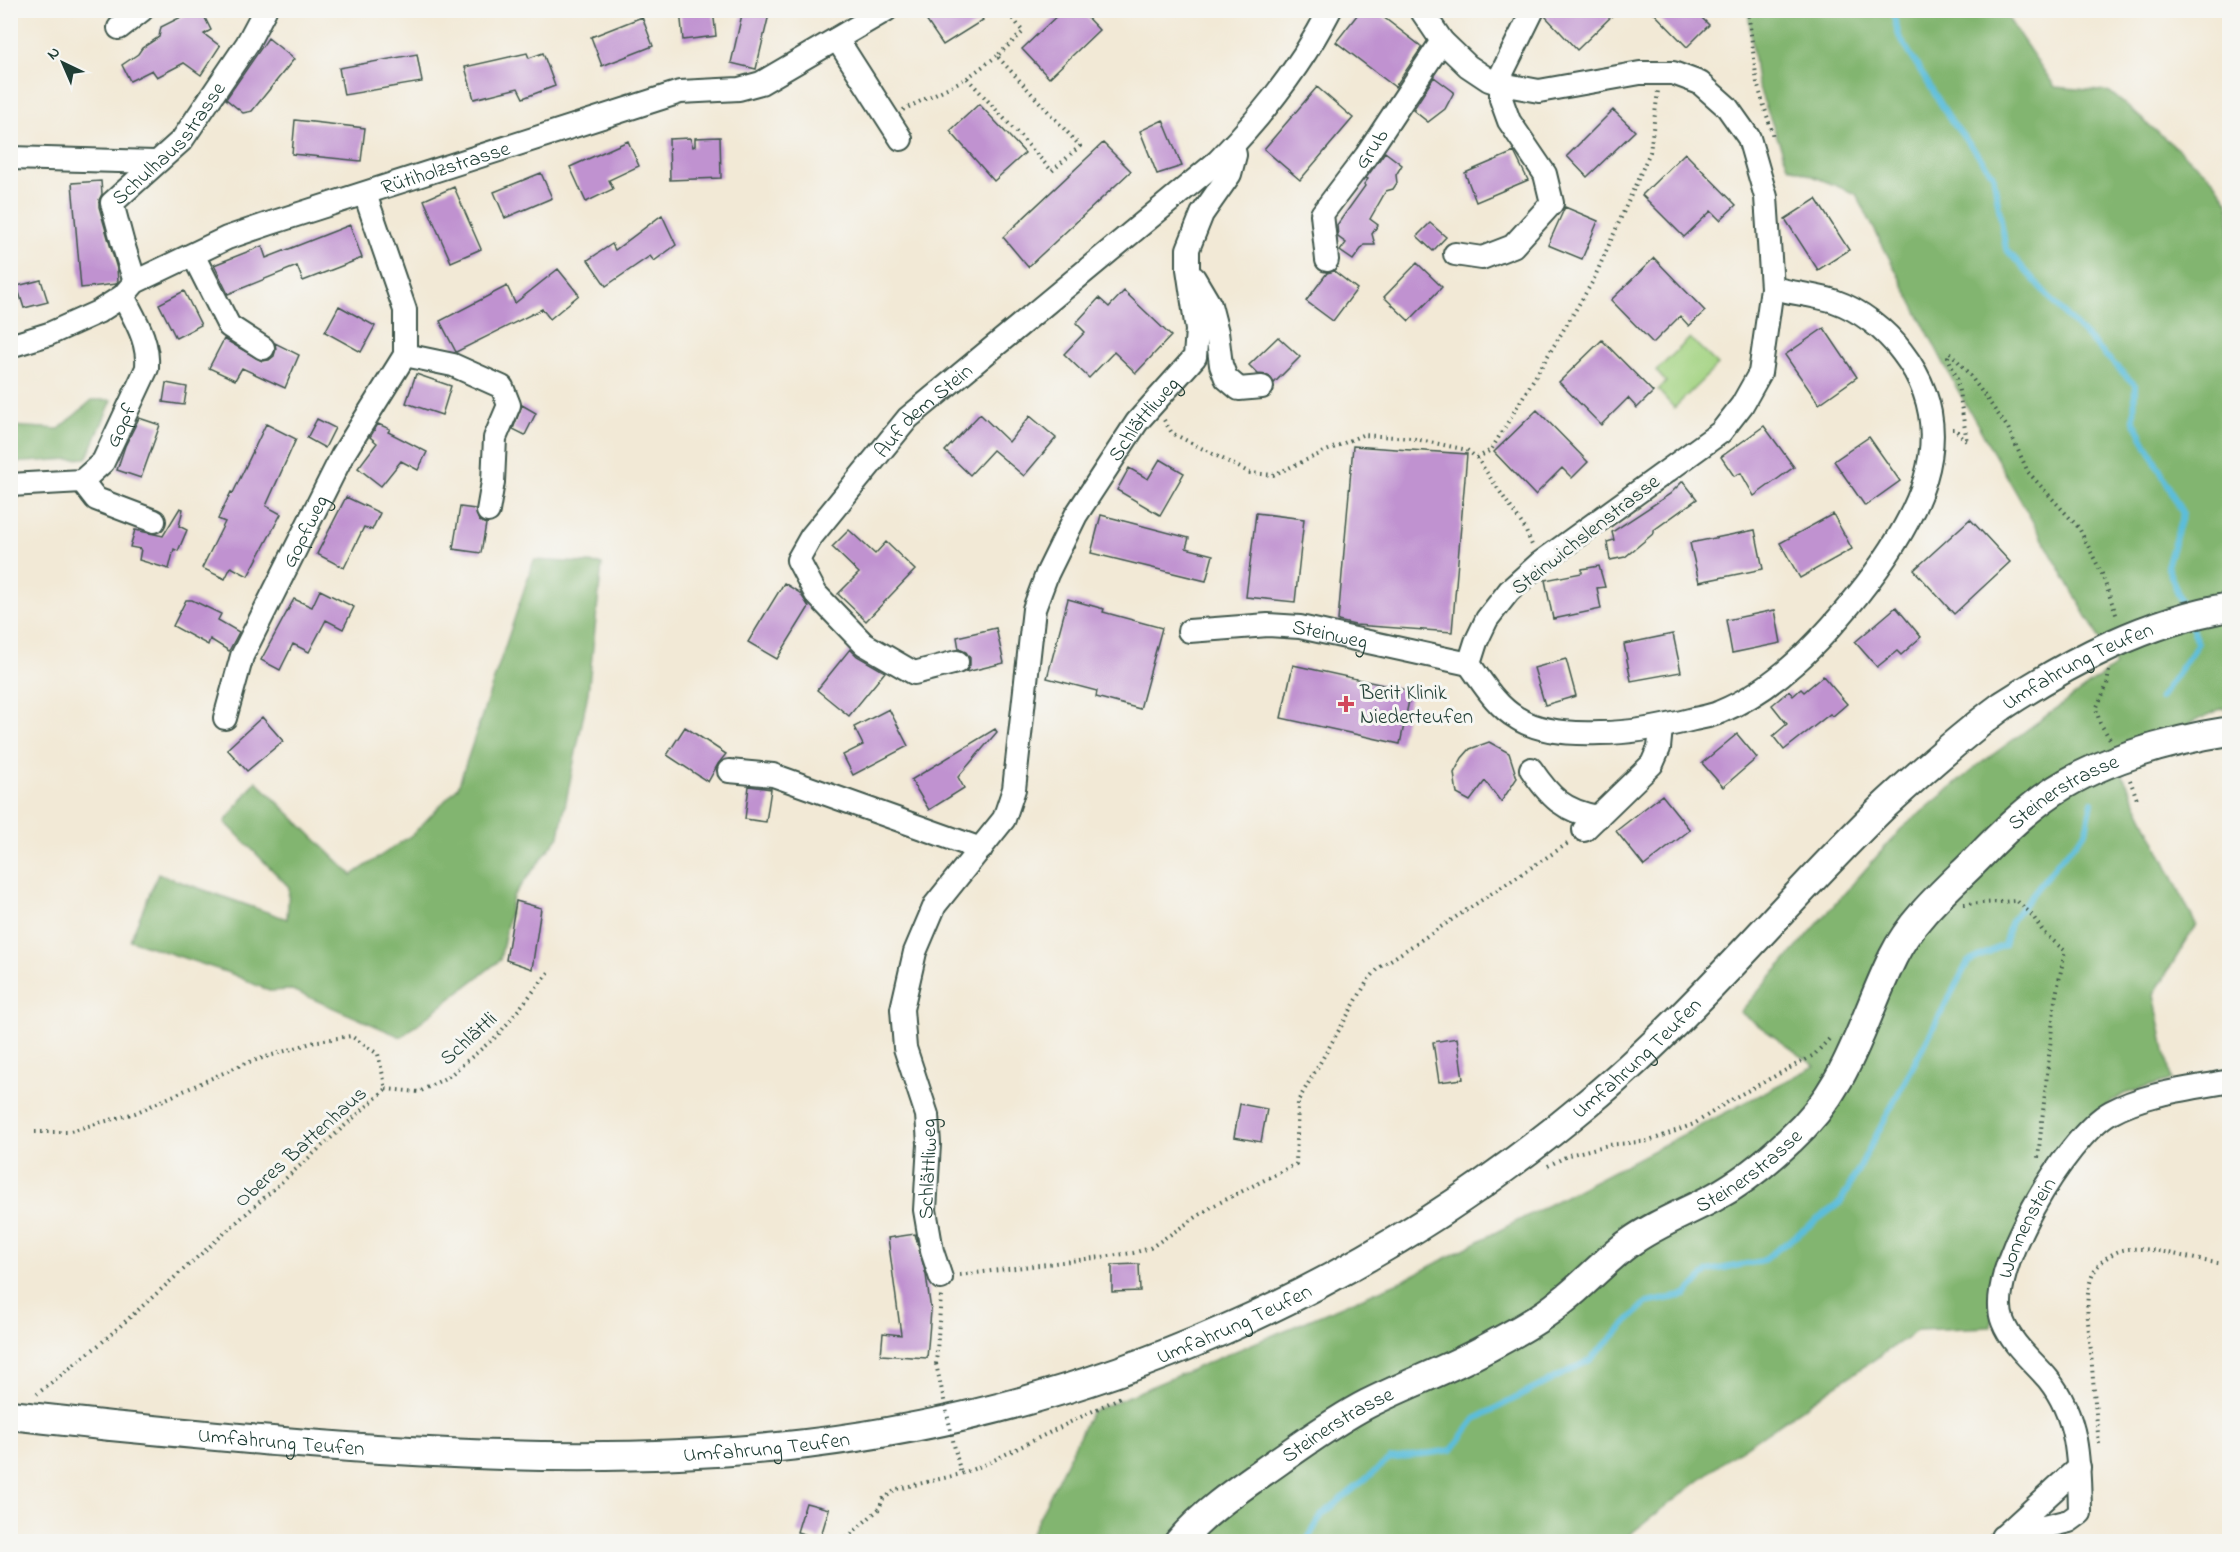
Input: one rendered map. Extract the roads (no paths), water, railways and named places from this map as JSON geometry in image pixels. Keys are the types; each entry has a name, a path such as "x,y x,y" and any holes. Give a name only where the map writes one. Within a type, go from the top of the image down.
{"main road":[{"name":"Umfahrung Teufen","path":"19,1408 111,1426 383,1449 518,1455 641,1455 735,1450 850,1438 972,1415 1096,1380 1253,1318 1407,1235 1454,1204 1527,1152 1645,1053 1845,844 1892,798 1959,739 2002,706 2079,660 2123,639 2173,622 2229,607"},
{"name":"Steinerstrasse","path":"1179,1542 1219,1503 1337,1421 1366,1404 1481,1351 1530,1323 1562,1302 1629,1243 1656,1226 1717,1196 1768,1160 1812,1119 1830,1095 1846,1069 1895,952 1934,900 2043,798 2094,768 2169,744 2229,730"}],"street":[{"path":"119,28 141,10"},
{"name":"Schulhausstrasse","path":"129,289 123,244 112,202 182,140 247,44 265,10"},
{"name":"Rütiholzstrasse","path":"10,346 49,334 98,312 129,289 194,255 248,231 680,92 739,89 761,83 886,10"},
{"path":"1233,146 1288,80 1330,10"},
{"name":"Steinwichslenstrasse","path":"1420,10 1442,41 1468,66 1489,80 1501,84 1539,91 1640,73 1673,73 1700,83 1728,107 1749,138 1766,197 1772,288 1760,374 1735,414 1721,432 1540,563 1509,591 1487,619 1469,664"},
{"path":"1455,254 1482,258 1513,246 1552,203 1545,174 1509,121 1501,99 1501,75 1533,10"},
{"path":"837,39 901,139"},
{"name":"Grub","path":"1327,260 1322,214 1366,156 1442,41"},
{"name":"Schlättliweg","path":"941,1278 932,1251 925,1210 929,1144 927,1115 905,1048 902,1009 915,952 935,905 1004,819 1014,789 1023,725 1026,674 1034,609 1047,574 1076,515 1137,422 1195,357 1197,330 1188,269 1188,249 1202,214 1230,174 1235,155 1233,146"},
{"name":"Auf dem Stein","path":"957,662 914,673 864,644 816,594 798,560 811,537 908,418 1233,146"},
{"path":"10,158 155,162"},
{"path":"365,194 405,310 405,355 453,365 502,387 509,405 495,438 493,483 488,511"},
{"path":"194,255 229,326 264,348"},
{"path":"1188,269 1210,305 1226,378 1239,389 1262,387"},
{"path":"1469,664 1497,702 1516,718 1542,728 1584,734 1623,733 1661,728 1720,712 1761,689 1800,659 1840,617 1878,570 1908,520 1925,485 1932,458 1933,428 1923,386 1911,363 1892,339 1864,316 1835,302 1772,288"},
{"name":"Gopf","path":"82,481 103,462 147,368 148,353 129,289"},
{"name":"Gopfweg","path":"225,718 242,656 342,456 405,355"},
{"path":"10,484 82,481 96,499 154,521"},
{"name":"Steinweg","path":"1189,631 1268,625 1300,627 1469,664"},
{"path":"1531,769 1542,786 1563,806 1591,824 1652,764 1659,748 1661,728"},
{"path":"729,771 773,775 981,849"},
{"name":"Wonnenstein","path":"2002,1540 2069,1521 2080,1513 2077,1440 2072,1420 2048,1380 2009,1334 2002,1321 2000,1307 2002,1288 2012,1252 2044,1188 2079,1139 2092,1125 2110,1113 2142,1099 2229,1081"},
{"name":"Wonnenstein","path":"2002,1540 2079,1467"}],"waterway":[{"path":"1892,10 1899,36 1952,122 1993,174 2006,249 2068,318 2135,385 2134,421 2183,514 2167,566 2185,611"},
{"path":"2160,698 2198,643 2190,623"},
{"path":"1306,1542 1322,1515 1390,1459 1452,1450 1475,1419 1590,1360 1646,1303 1686,1295 1708,1271 1762,1261 1841,1202 1968,962 2004,945 2011,921 2058,862 2086,832 2092,802"}],"place":[{"name":"Berit Klinik Niederteufen","path":"1346,704"}]}
